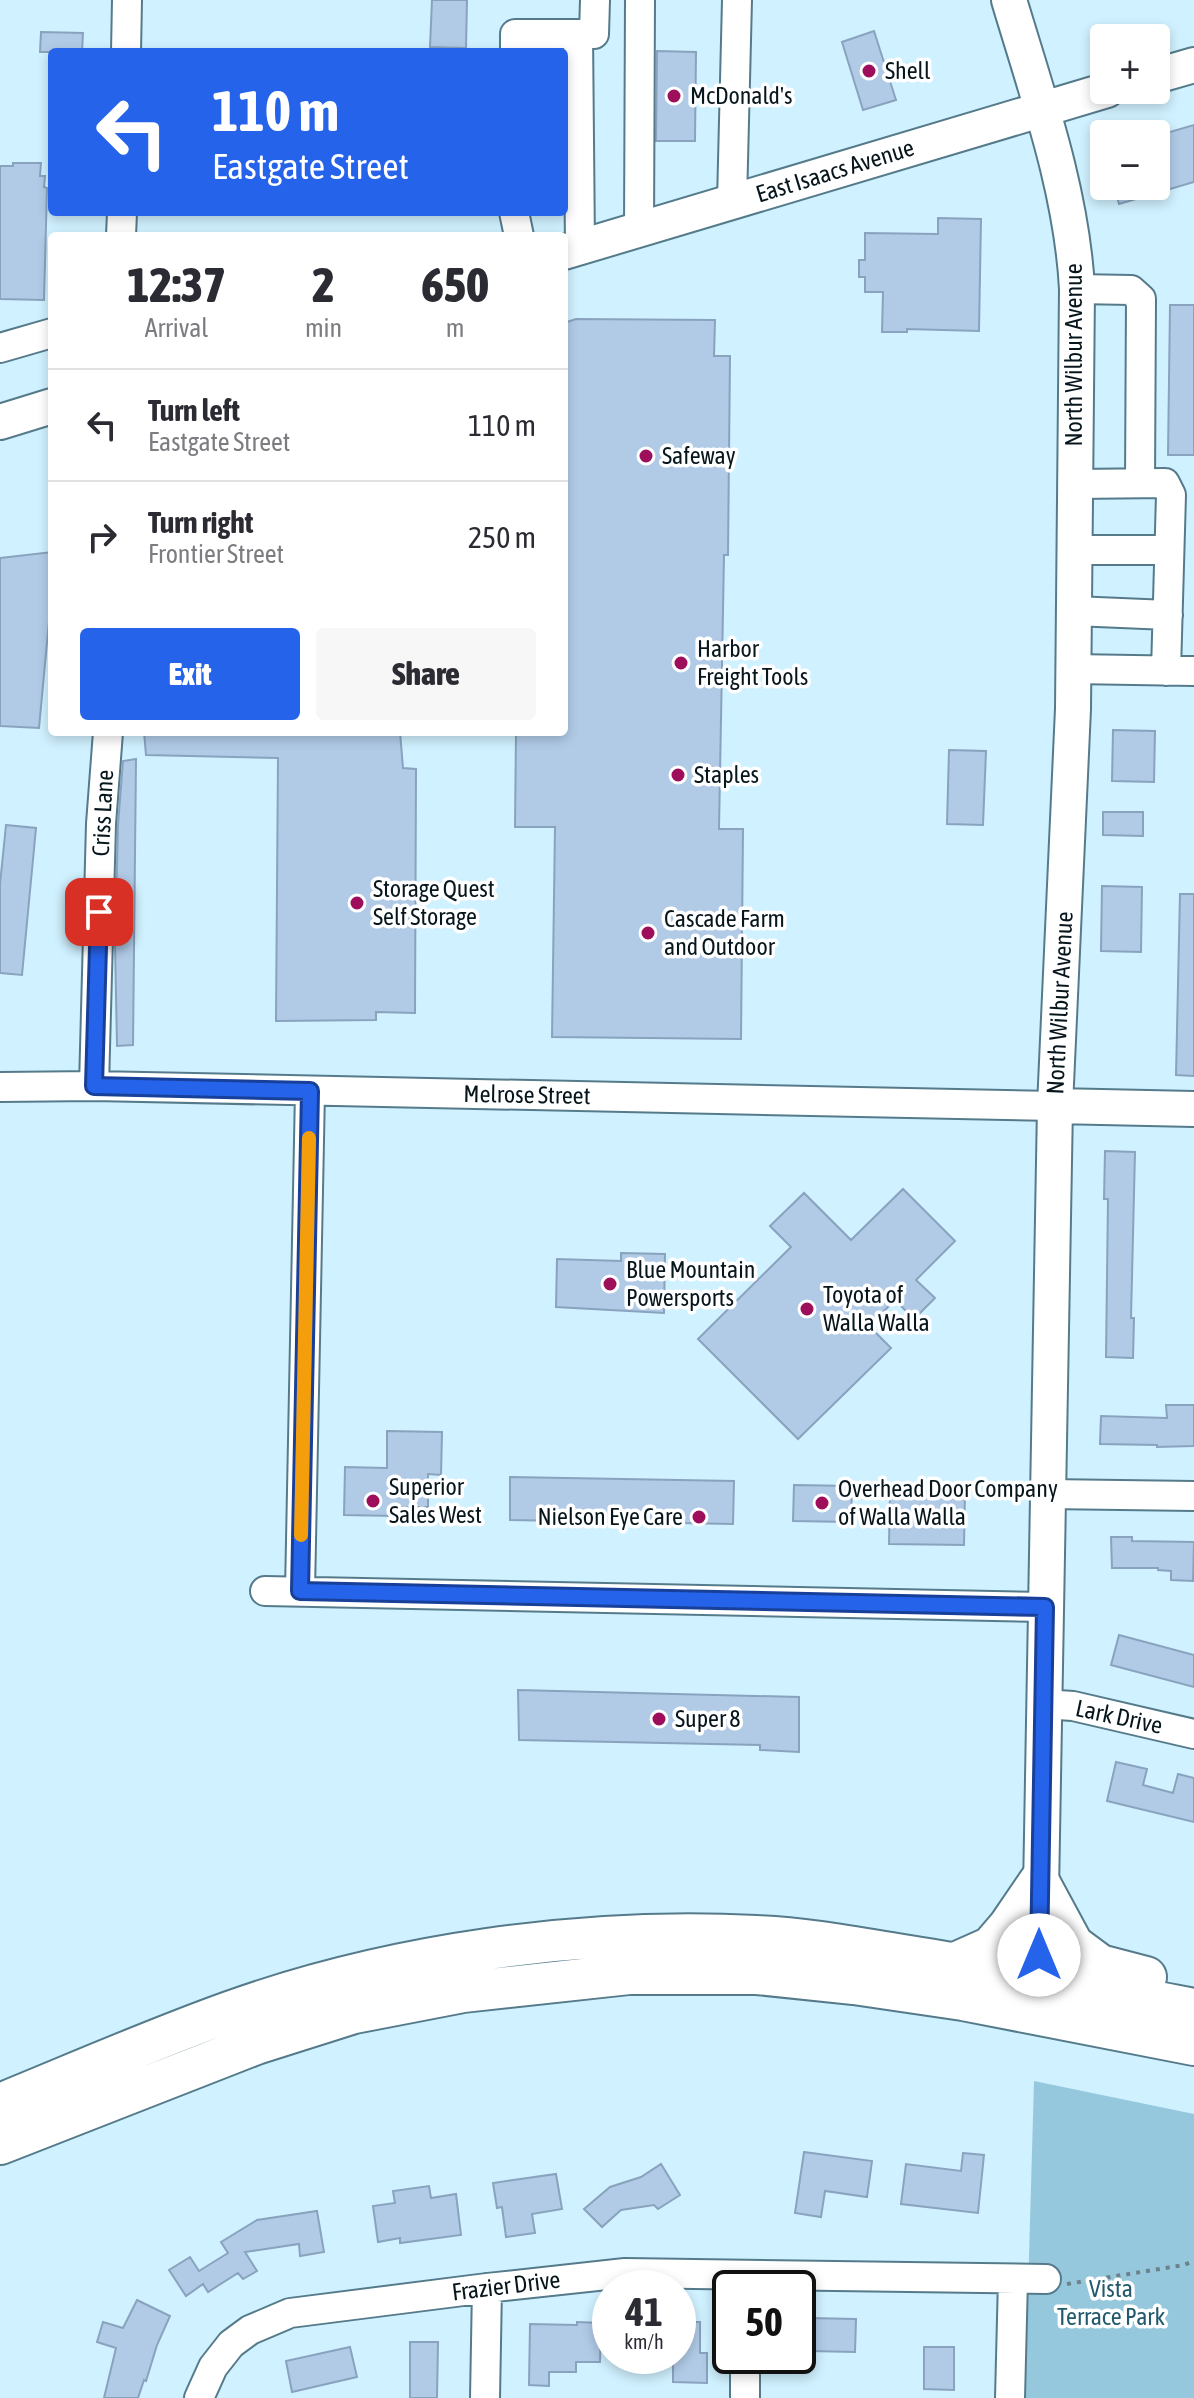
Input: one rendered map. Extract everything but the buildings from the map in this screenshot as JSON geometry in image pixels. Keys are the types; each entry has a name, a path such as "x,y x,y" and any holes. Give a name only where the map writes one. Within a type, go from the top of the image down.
{"highway":[{"path":"955,1963 991,1947 1039,1882 1073,1945 1100,1965 1194,1989"},
{"path":"0,2104 231,2011 334,1980 454,1953 626,1934 758,1936 955,1963 1039,1997 1194,2045"},
{"path":"0,2144 256,2044 354,2013 463,1992 629,1974 757,1974 869,1986 1194,2009"}],"main road":[{"name":"North Wilbur Avenue","path":"1009,0 1041,109 1068,219 1077,289 1073,669 1055,1106 1039,1997"},
{"path":"1170,72 1194,65"},
{"name":"East Isaacs Avenue","path":"572,250 1090,95"},
{"path":"0,422 48,407"},
{"path":"1055,1106 1194,1109"}],"street":[{"path":"126,48 127,0"},
{"path":"515,48 515,34 594,34 595,0"},
{"path":"639,230 640,0"},
{"path":"732,202 737,0"},
{"path":"572,250 571,199 578,34"},
{"path":"1077,289 1131,290 1141,299 1140,483"},
{"path":"0,348 48,334"},
{"path":"1075,484 1165,483 1171,495 1166,671"},
{"path":"1075,550 1169,550"},
{"path":"1074,611 1168,615"},
{"path":"1073,669 1194,671"},
{"name":"Criss Lane","path":"94,1086 101,824 108,736"},
{"name":"Melrose Street","path":"0,1087 94,1086 1055,1106"},
{"path":"300,1591 310,1091"},
{"path":"1047,1494 1194,1496"},
{"path":"265,1591 1045,1607"},
{"name":"Lark Drive","path":"1043,1704 1073,1706 1194,1734"},
{"name":"Frazier Drive","path":"199,2398 213,2367 231,2344 250,2330 290,2313 625,2273 712,2279"},
{"path":"1010,2398 1013,2279"},
{"name":"Frazier Drive","path":"816,2280 1046,2279"},
{"path":"485,2398 487,2288"},
{"path":"745,2374 745,2398"}],"path":[{"path":"1046,2279 1050,2285 1080,2283 1194,2261"}],"green space":[{"name":"Vista Terrace Park","path":"1034,2081 1194,2114 1194,2398 1025,2398"}],"slow traffic":[{"path":"301,1535 309,1138"}],"place":[{"name":"Shell","path":"869,71"},
{"name":"McDonald's","path":"674,96"},
{"name":"Safeway","path":"646,456"},
{"name":"Harbor Freight Tools","path":"681,663"},
{"name":"Staples","path":"678,775"},
{"name":"Storage Quest Self Storage","path":"357,903"},
{"name":"Cascade Farm and Outdoor","path":"648,933"},
{"name":"Blue Mountain Powersports","path":"610,1284"},
{"name":"Toyota of Walla Walla","path":"807,1309"},
{"name":"Superior Sales West","path":"373,1501"},
{"name":"Overhead Door Company of Walla Walla","path":"822,1503"},
{"name":"Nielson Eye Care","path":"699,1517"},
{"name":"Super 8","path":"659,1719"}],"route":[{"path":"99,912 94,1086 310,1091 300,1591 1045,1607 1039,1955"}]}
